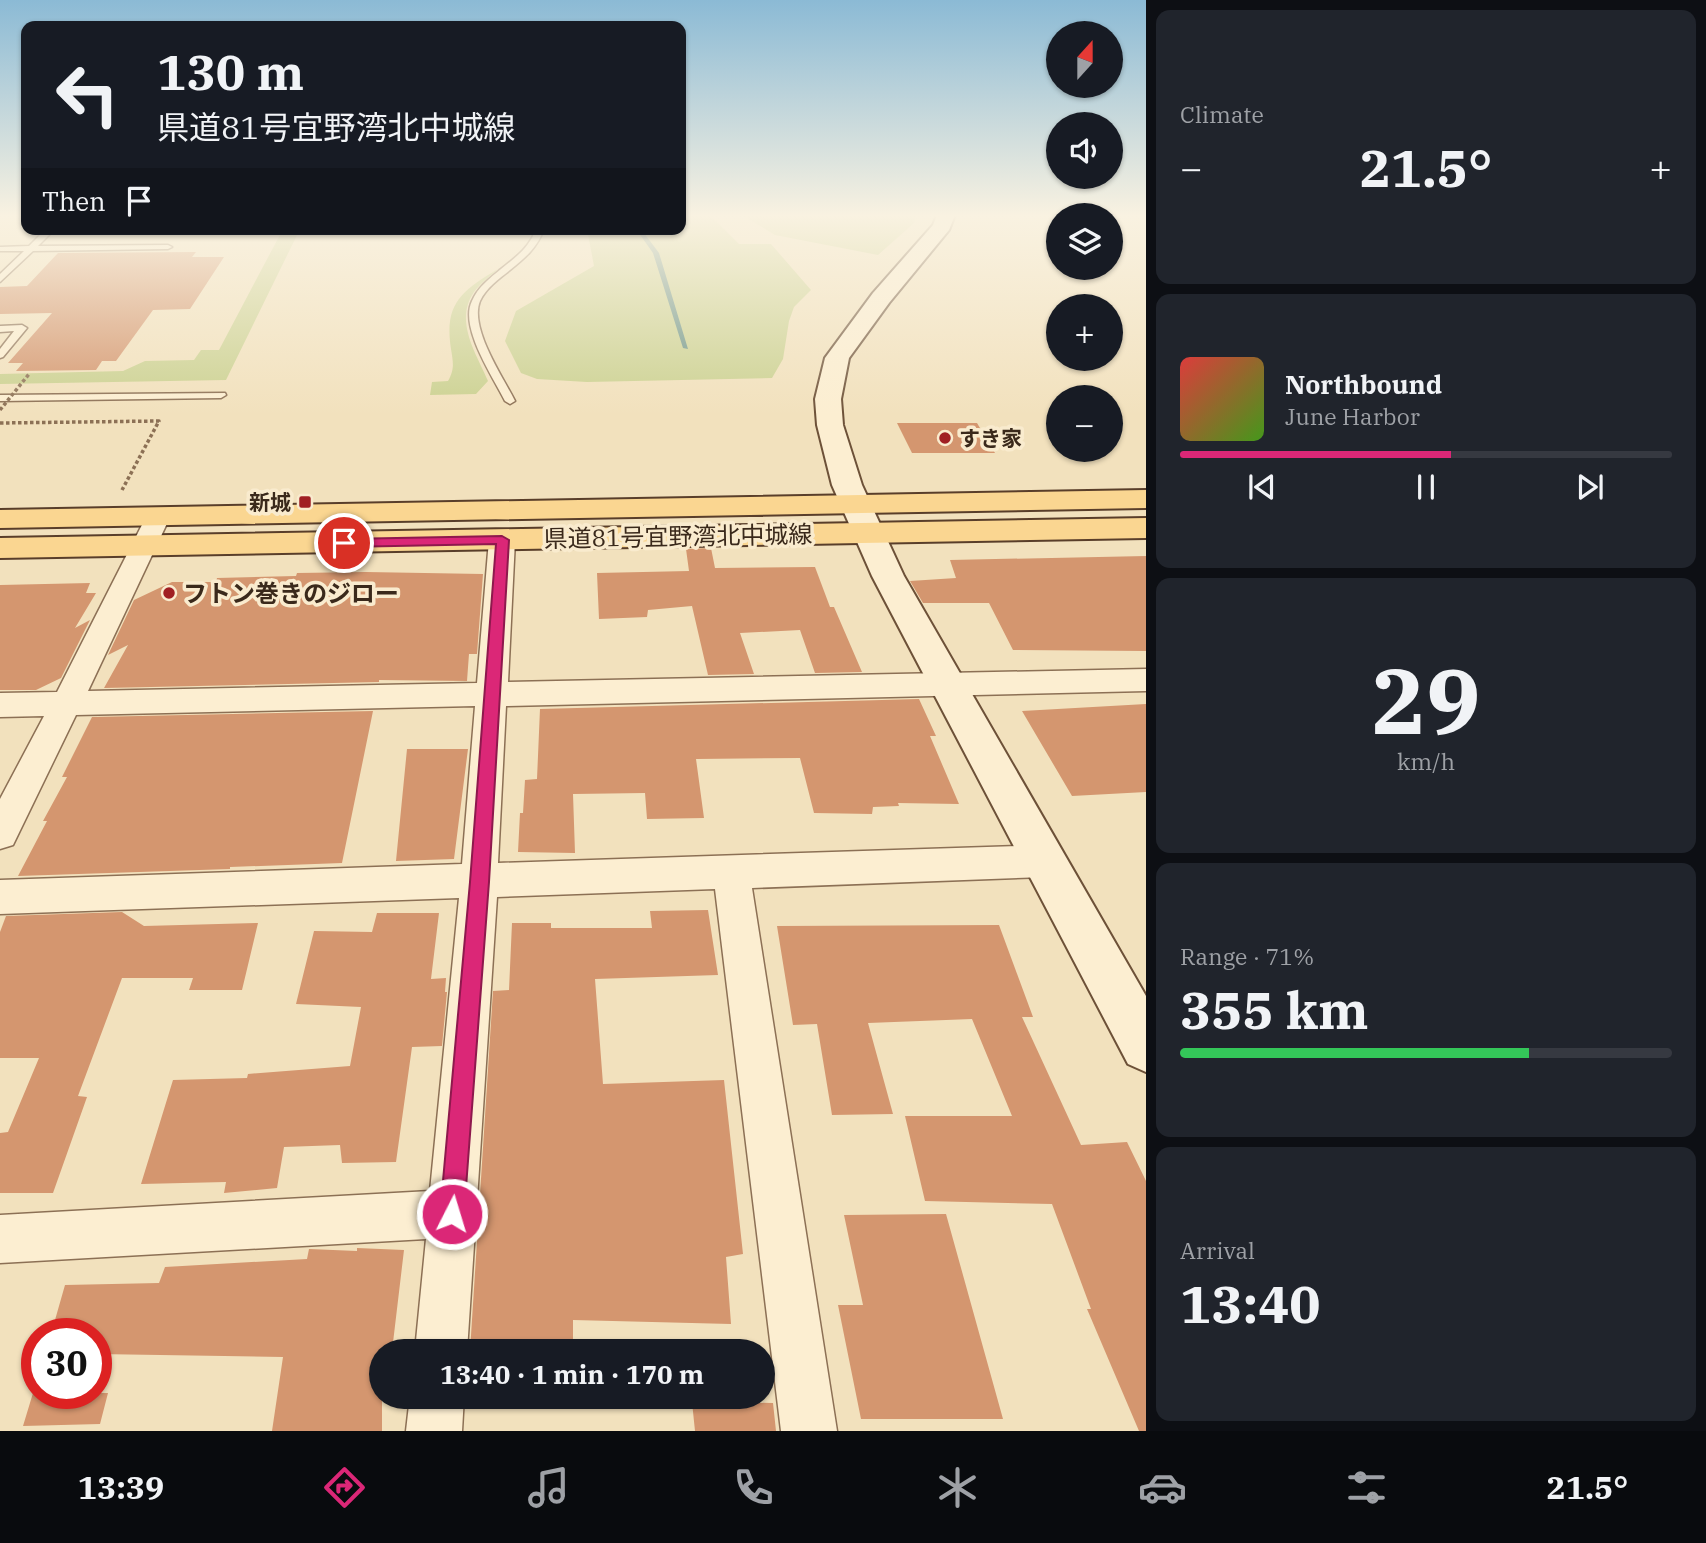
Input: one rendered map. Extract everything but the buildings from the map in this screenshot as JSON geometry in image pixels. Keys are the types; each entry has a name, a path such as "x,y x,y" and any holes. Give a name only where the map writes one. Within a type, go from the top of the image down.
{"main road":[{"name":"県道81号宜野湾北中城線","path":"0,548 502,540 1146,499"},
{"name":"県道81号宜野湾北中城線","path":"0,519 860,517 1146,528"}],"street":[{"path":"896,282 859,326 837,358 831,375 827,404 830,425 860,517 948,685 1146,1046"},
{"path":"0,834 158,517"},
{"path":"442,1339 479,882 502,540"},
{"path":"0,705 492,692 1144,682"},
{"path":"0,897 1045,861"},
{"path":"731,872 809,1431"},
{"path":"0,1239 452,1214"},
{"path":"434,1431 436,1409"}],"lane":[{"path":"493,282 481,292 473,308 476,330 510,401"},
{"path":"0,328 22,328 0,355"},
{"path":"0,398 221,395"}],"path":[{"path":"0,410 29,374"},
{"path":"0,423 159,421 117,500"}],"green space":[{"path":"255,282 274,282 226,380 0,384 0,374 123,371 145,361 194,360 201,350 219,350"},
{"path":"483,282 468,303 466,326 488,381 476,394 430,395 432,382 448,381 452,373 450,321 458,300 474,284"},
{"path":"567,282 804,282 811,290 794,307 783,359 772,378 587,382 537,379 521,373 505,341 516,311"}],"waterway":[{"path":"665,282 686,348"}],"place":[{"name":"すき家","path":"945,438"},
{"name":"新城","path":"305,502"},
{"name":"フトン巻きのジロー","path":"169,593"}],"route":[{"path":"344,543 502,540 479,882 452,1214"}]}
